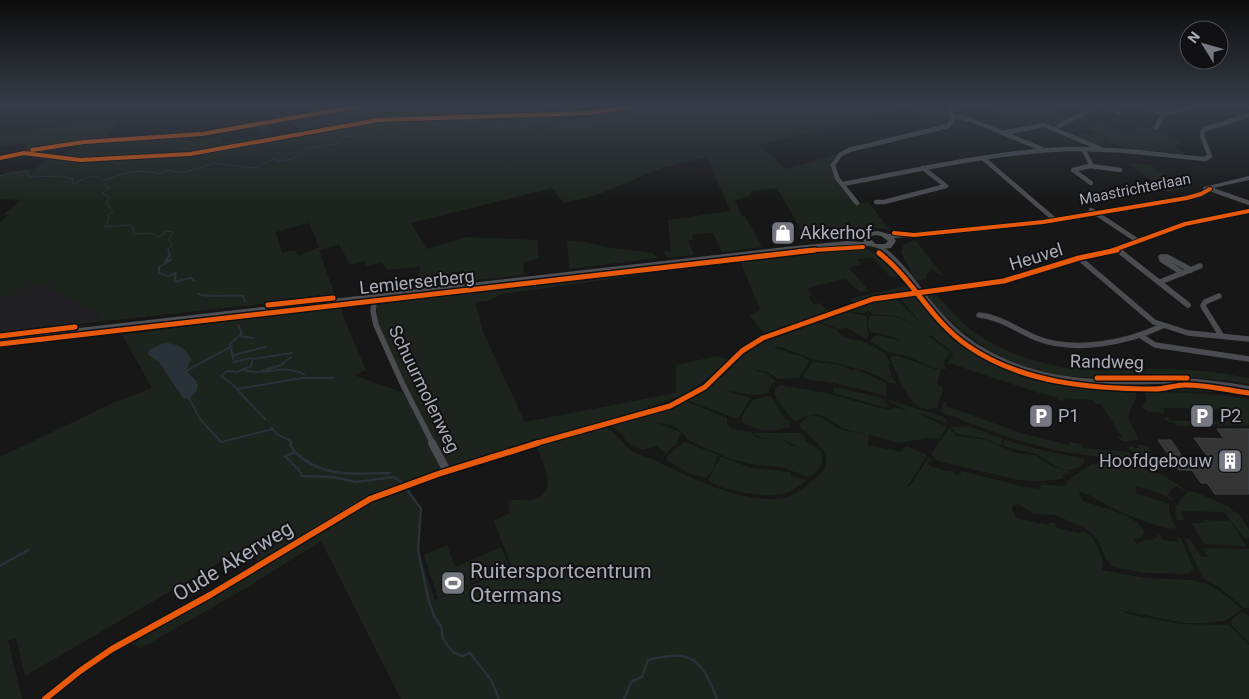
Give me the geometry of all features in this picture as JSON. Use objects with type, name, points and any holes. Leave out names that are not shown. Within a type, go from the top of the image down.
[{"type":"main road","name":"Maastrichterlaan","points":[[889,241],[909,236],[954,230],[972,230],[1175,200],[1205,192],[1210,188],[1249,178]]},
{"type":"main road","points":[[873,232],[889,241],[879,247],[868,241],[868,234],[873,232]]},
{"type":"main road","name":"Lemierserberg","points":[[3,340],[868,241]]},
{"type":"main road","name":"Randweg","points":[[889,241],[895,260]]},
{"type":"main road","name":"Randweg","points":[[879,247],[895,260],[933,310],[955,332],[987,353],[1020,368],[1046,376],[1074,381],[1189,381],[1249,389]]},
{"type":"street","points":[[0,158],[74,143],[136,139]]},
{"type":"street","points":[[24,153],[80,160],[190,154],[275,139]]},
{"type":"street","points":[[857,203],[835,174],[833,165],[836,159],[844,152],[898,139]]},
{"type":"street","points":[[1017,139],[1044,150]]},
{"type":"street","points":[[1077,139],[1099,148],[1113,151],[1203,159],[1210,156],[1203,139]]},
{"type":"street","points":[[842,184],[923,168],[1044,150],[1099,148]]},
{"type":"street","points":[[1083,149],[1091,164],[1090,166]]},
{"type":"street","points":[[984,159],[1052,218]]},
{"type":"street","points":[[1091,183],[1073,170],[1090,166],[1120,170]]},
{"type":"street","points":[[876,202],[884,202],[946,186],[923,168]]},
{"type":"street","points":[[1210,188],[1249,203]]},
{"type":"street","name":"Heuvel","points":[[940,290],[1004,281],[1079,258],[1118,250],[1186,224],[1249,211]]},
{"type":"street","points":[[1093,212],[1138,242]]},
{"type":"street","points":[[1118,250],[1188,305]]},
{"type":"street","points":[[1183,273],[1162,260],[1161,257],[1168,256],[1191,270]]},
{"type":"street","points":[[1079,258],[1154,322],[1162,326],[1181,332],[1249,339]]},
{"type":"street","points":[[1160,282],[1200,266]]},
{"type":"street","points":[[1219,296],[1205,302],[1203,306],[1221,335]]},
{"type":"street","name":"Schuurmolenweg","points":[[375,297],[373,314],[381,337],[402,385],[448,471]]},
{"type":"street","points":[[979,315],[989,317],[1032,336],[1068,346],[1141,336],[1162,326]]},
{"type":"street","points":[[1141,336],[1155,345],[1249,359]]},
{"type":"street","name":"Oude Akerweg","points":[[45,699],[80,671],[112,650],[210,595],[357,506],[377,496],[448,471]]},
{"type":"shaded area","points":[[0,139],[191,139],[191,141],[223,139],[222,143],[248,139],[784,139],[759,145],[786,169],[838,154],[831,164],[831,168],[838,183],[845,193],[854,200],[868,202],[891,231],[868,228],[855,237],[808,242],[777,188],[752,191],[748,197],[735,200],[742,216],[745,216],[762,247],[722,252],[713,233],[692,235],[693,240],[688,240],[694,255],[668,258],[662,250],[671,252],[668,220],[730,211],[707,157],[662,168],[597,195],[564,203],[550,187],[411,223],[427,249],[467,237],[537,240],[539,258],[523,262],[524,275],[417,286],[420,267],[386,270],[382,262],[366,266],[364,261],[350,265],[339,244],[319,250],[335,296],[97,322],[98,314],[40,284],[0,297],[0,222],[9,215],[3,215],[21,200],[0,199],[0,174],[35,169],[46,160],[16,155],[62,157],[68,150],[76,150],[79,144],[28,151],[24,143],[0,147]],"holes":[[[309,223],[319,247],[298,256],[295,250],[282,253],[276,232]]]},
{"type":"shaded area","points":[[1082,139],[1108,140],[1102,141],[1105,143],[1099,146]]},
{"type":"shaded area","points":[[1105,139],[1174,139],[1179,141],[1175,148],[1183,153],[1179,156],[1174,153],[1125,148],[1105,141],[1108,140]]},
{"type":"shaded area","points":[[1128,163],[1151,165],[1184,189],[1167,192]]},
{"type":"shaded area","points":[[915,240],[943,275],[941,276],[932,269],[927,273],[926,279],[916,281],[901,252],[904,244]]},
{"type":"shaded area","points":[[567,241],[587,242],[606,247],[652,253],[658,258],[569,269]]},
{"type":"shaded area","points":[[863,247],[890,262],[901,275],[892,278],[872,258],[857,259],[861,264],[849,268],[869,291],[860,292],[845,279],[807,288],[812,295],[808,297],[814,304],[820,303],[826,310],[853,304],[850,299],[909,285],[913,291],[875,298],[766,336],[750,316],[760,309],[740,261],[502,294],[488,301],[475,302],[483,332],[525,422],[676,393],[676,365],[717,356],[728,359],[712,375],[687,393],[606,423],[565,434],[566,436],[607,427],[628,448],[635,452],[703,483],[738,495],[772,499],[786,497],[800,491],[820,474],[825,467],[825,454],[816,442],[799,426],[805,419],[811,416],[822,418],[846,431],[869,435],[868,445],[901,452],[906,446],[926,454],[907,487],[910,486],[929,457],[932,460],[928,463],[930,466],[946,471],[952,470],[954,474],[959,475],[962,471],[1024,487],[1041,489],[1040,485],[1067,485],[1067,481],[1091,464],[1111,465],[1109,462],[1136,468],[1137,465],[1164,476],[1183,488],[1183,490],[1176,486],[1167,495],[1172,500],[1160,493],[1136,486],[1136,493],[1169,504],[1170,516],[1177,529],[1142,521],[1088,494],[1080,492],[1079,494],[1083,501],[1118,512],[1141,526],[1144,532],[1142,537],[1134,540],[1137,544],[1146,540],[1154,540],[1158,535],[1163,540],[1179,542],[1177,537],[1181,539],[1193,567],[1193,571],[1189,574],[1145,573],[1113,567],[1107,561],[1098,540],[1086,529],[1056,515],[1034,514],[1019,504],[1013,505],[1012,509],[1016,518],[1048,525],[1056,523],[1055,527],[1078,533],[1084,531],[1093,538],[1103,561],[1102,570],[1145,578],[1191,580],[1207,584],[1221,592],[1242,609],[1225,621],[1185,623],[1120,610],[1128,614],[1180,624],[1229,625],[1249,645],[1249,699],[401,699],[321,541],[246,588],[150,643],[140,647],[132,644],[366,506],[374,494],[258,562],[248,546],[25,676],[16,638],[8,640],[22,699],[0,699],[0,457],[115,402],[152,388],[122,335],[343,306],[342,314],[366,370],[354,375],[407,394],[380,336],[376,313],[378,301]],"holes":[[[157,345],[189,364],[186,371],[196,378],[188,399],[183,398],[159,362],[147,354]],[[536,445],[547,477],[545,492],[540,497],[531,500],[508,501],[510,513],[494,521],[512,568],[435,600],[417,549],[421,515],[408,487]]]},
{"type":"shaded area","points":[[40,284],[98,314],[97,322],[0,333],[0,297]]},
{"type":"shaded area","points":[[933,291],[965,325],[978,335],[1025,358],[1077,369],[1204,371],[1249,378],[1249,384],[1173,376],[1082,377],[1058,375],[1036,369],[1014,362],[974,340],[956,326],[924,292]]},
{"type":"shaded area","points":[[915,293],[945,327],[961,341],[997,363],[1038,378],[1061,383],[1109,387],[1136,393],[1136,399],[1129,413],[1129,419],[1138,439],[1127,442],[1117,437],[1122,437],[1101,404],[1096,404],[1093,400],[1064,398],[1064,401],[1058,400],[1057,397],[1039,393],[949,363],[948,366],[947,363],[953,355],[952,352],[930,335],[928,336],[950,352],[943,363],[947,369],[934,368],[907,356],[888,352],[869,341],[876,335],[901,341],[891,336],[871,332],[868,326],[871,315],[895,317],[914,324],[896,316],[873,314],[867,310],[866,313],[847,312],[867,316],[867,329],[869,335],[866,339],[847,328],[838,329],[818,321],[861,304],[894,296],[924,326],[899,297],[900,295]]},
{"type":"shaded area","points":[[817,322],[837,330],[842,337],[861,341],[885,354],[890,363],[888,365],[892,377],[897,384],[889,383],[885,379],[863,370],[838,363],[816,360],[778,346],[774,348],[804,357],[809,361],[799,378],[778,379],[768,372],[751,368],[769,375],[776,381],[771,385],[768,393],[751,395],[724,390],[750,398],[739,418],[689,401],[726,374],[741,355],[754,345],[780,333]]},
{"type":"shaded area","points":[[164,343],[180,347],[191,359],[186,371],[194,378],[198,388],[188,399],[183,398],[159,362],[147,354],[150,349]]},
{"type":"shaded area","points":[[895,355],[935,369],[941,369],[937,384],[943,390],[937,407],[928,409],[920,407],[906,393],[890,357]]},
{"type":"shaded area","points":[[813,362],[840,365],[853,371],[855,369],[886,383],[887,396],[839,384],[805,379],[803,375]]},
{"type":"shaded area","points":[[1147,384],[1165,386],[1166,384],[1173,384],[1216,388],[1218,392],[1145,390]]},
{"type":"shaded area","points":[[780,385],[826,393],[887,410],[895,408],[922,415],[947,427],[939,439],[926,438],[901,443],[842,428],[826,417],[815,414],[795,422],[774,394],[775,389]]},
{"type":"shaded area","points":[[834,387],[879,397],[890,406],[884,407],[834,393]]},
{"type":"shaded area","points":[[1145,391],[1222,395],[1249,399],[1249,425],[1244,426],[1231,409],[1201,409],[1204,413],[1198,413],[1195,408],[1163,408],[1165,413],[1149,412],[1142,407],[1146,400]]},
{"type":"shaded area","points":[[771,397],[785,419],[790,422],[789,427],[765,430],[742,422],[741,418],[753,400]]},
{"type":"shaded area","points":[[883,398],[944,417],[948,424],[923,414],[911,413]]},
{"type":"shaded area","points":[[685,401],[727,418],[727,424],[733,429],[749,431],[758,438],[783,440],[791,446],[796,446],[816,456],[785,440],[759,437],[753,433],[800,433],[807,442],[818,449],[821,453],[822,462],[809,477],[781,467],[755,465],[728,458],[688,440],[681,431],[674,426],[655,422],[682,433],[677,443],[666,454],[657,446],[643,450],[627,442],[620,432],[610,425]]},
{"type":"shaded area","points":[[944,402],[946,406],[1021,433],[1069,445],[1069,442],[1081,444],[1083,448],[1127,452],[1148,464],[1058,451],[1017,440],[957,417],[944,414],[941,411]]},
{"type":"shaded area","points":[[1164,417],[1168,417],[1171,421],[1239,421],[1243,425],[1179,426],[1165,420]]},
{"type":"shaded area","points":[[969,426],[1003,439],[1001,445],[982,438],[957,434],[950,427]]},
{"type":"shaded area","points":[[949,428],[957,436],[986,440],[1016,453],[1035,455],[1053,467],[1072,472],[1062,476],[1063,478],[1061,479],[1043,481],[1019,480],[937,461],[931,454]]},
{"type":"shaded area","points":[[1005,440],[1084,459],[1085,462],[1073,470],[1067,470],[1034,453],[1003,445]]},
{"type":"shaded area","points":[[685,442],[718,455],[713,469],[706,478],[688,473],[667,460],[667,456]]},
{"type":"shaded area","points":[[1140,444],[1149,448],[1153,464],[1149,464],[1126,447],[1134,446],[1134,448],[1139,448],[1136,446]]},
{"type":"shaded area","points":[[721,457],[752,468],[789,472],[791,476],[806,480],[789,492],[776,495],[731,490],[721,487],[708,479]]},
{"type":"shaded area","points":[[1189,491],[1228,506],[1238,513],[1249,529],[1249,538],[1245,539],[1224,512],[1181,511],[1184,520],[1177,520],[1176,507]]},
{"type":"shaded area","points":[[1204,520],[1230,521],[1246,546],[1204,544],[1191,523],[1205,523]]},
{"type":"shaded area","points":[[1185,539],[1190,539],[1201,557],[1208,557],[1202,548],[1249,549],[1249,608],[1244,608],[1220,588],[1202,577]]},
{"type":"shaded area","name":"Ruitersportcentrum Otermans","points":[[447,545],[455,567],[501,547],[509,566],[438,598],[424,555]]},
{"type":"shaded area","points":[[1239,613],[1249,616],[1249,643],[1232,625],[1232,620]]},
{"type":"building","name":"Hoofdgebouw","points":[[1217,429],[1249,429],[1249,494],[1215,494],[1207,483],[1201,483],[1192,470],[1179,470],[1158,440],[1171,440],[1184,459],[1195,459],[1199,465],[1214,465],[1194,438],[1224,439]]},
{"type":"waterway","points":[[0,176],[26,171],[29,177],[62,176],[73,179],[72,183],[74,184],[89,177],[101,178],[104,181],[138,171],[159,174],[168,170],[183,173],[214,163],[254,168],[274,159],[279,161],[293,159],[304,149],[337,144],[342,139]]},
{"type":"waterway","points":[[105,183],[107,188],[110,188],[102,193],[109,197],[107,204],[113,211],[107,216],[109,218],[105,227],[130,225],[133,228],[134,234],[152,233],[157,237],[163,235],[165,231],[174,232],[168,239],[172,245],[168,249],[169,251]]},
{"type":"waterway","points":[[168,250],[170,255],[165,261],[171,260],[159,267],[159,273],[168,276],[176,273],[174,282],[191,278],[194,281]]},
{"type":"waterway","points":[[198,294],[207,296],[243,296],[245,301]]},
{"type":"waterway","points":[[231,347],[230,344],[242,333],[238,325]]},
{"type":"waterway","points":[[240,336],[252,338]]},
{"type":"waterway","points":[[186,371],[231,347]]},
{"type":"waterway","points":[[231,347],[234,362],[253,359]]},
{"type":"waterway","points":[[234,355],[265,347]]},
{"type":"waterway","points":[[253,359],[292,353]]},
{"type":"waterway","points":[[262,371],[281,365],[291,357]]},
{"type":"waterway","points":[[253,359],[251,366],[237,372],[227,371],[221,376],[232,384],[265,419]]},
{"type":"waterway","points":[[244,370],[251,372],[289,370],[304,374]]},
{"type":"waterway","points":[[237,389],[302,378],[334,378]]},
{"type":"waterway","points":[[189,398],[200,419],[221,442],[272,429]]},
{"type":"waterway","points":[[272,429],[278,435],[291,441],[290,444]]},
{"type":"waterway","points":[[291,443],[290,445],[295,452]]},
{"type":"waterway","points":[[295,452],[316,466],[340,473],[390,473]]},
{"type":"waterway","points":[[295,452],[285,456],[299,470],[302,476],[333,477],[356,482],[394,477],[404,484]]},
{"type":"waterway","points":[[406,488],[421,509],[418,550],[429,602],[434,616],[441,626],[443,639],[453,652],[462,656],[470,653],[491,680],[499,699]]},
{"type":"waterway","points":[[0,566],[28,550]]},
{"type":"waterway","points":[[624,699],[631,682],[642,677],[648,660],[676,656],[693,660],[700,666],[706,674],[717,699]]},
{"type":"cycle path","points":[[32,150],[84,142],[134,139]]},
{"type":"cycle path","points":[[0,158],[24,153],[80,160],[190,154],[275,139]]},
{"type":"cycle path","points":[[894,233],[914,235],[1043,222],[1187,198],[1210,189]]},
{"type":"cycle path","points":[[45,699],[80,671],[112,649],[210,595],[370,499],[438,474],[536,443],[670,406],[705,387],[742,351],[763,338],[873,299],[1004,281],[1079,258],[1118,250],[1185,224],[1249,211]]},
{"type":"cycle path","points":[[0,344],[803,251],[863,247]]},
{"type":"cycle path","points":[[879,253],[898,269],[946,329],[969,346],[993,360],[1018,371],[1045,378],[1100,387],[1156,389],[1186,385],[1249,393]]},
{"type":"cycle path","points":[[268,305],[333,298]]},
{"type":"cycle path","points":[[0,336],[75,327]]},
{"type":"cycle path","points":[[1097,378],[1187,378]]},
{"type":"place","name":"Akkerhof","points":[[783,233]]},
{"type":"place","name":"P1","points":[[1041,416]]},
{"type":"place","name":"P2","points":[[1202,416]]},
{"type":"place","name":"Hoofdgebouw","points":[[1230,461]]},
{"type":"place","name":"Ruitersportcentrum Otermans","points":[[453,583]]}]
